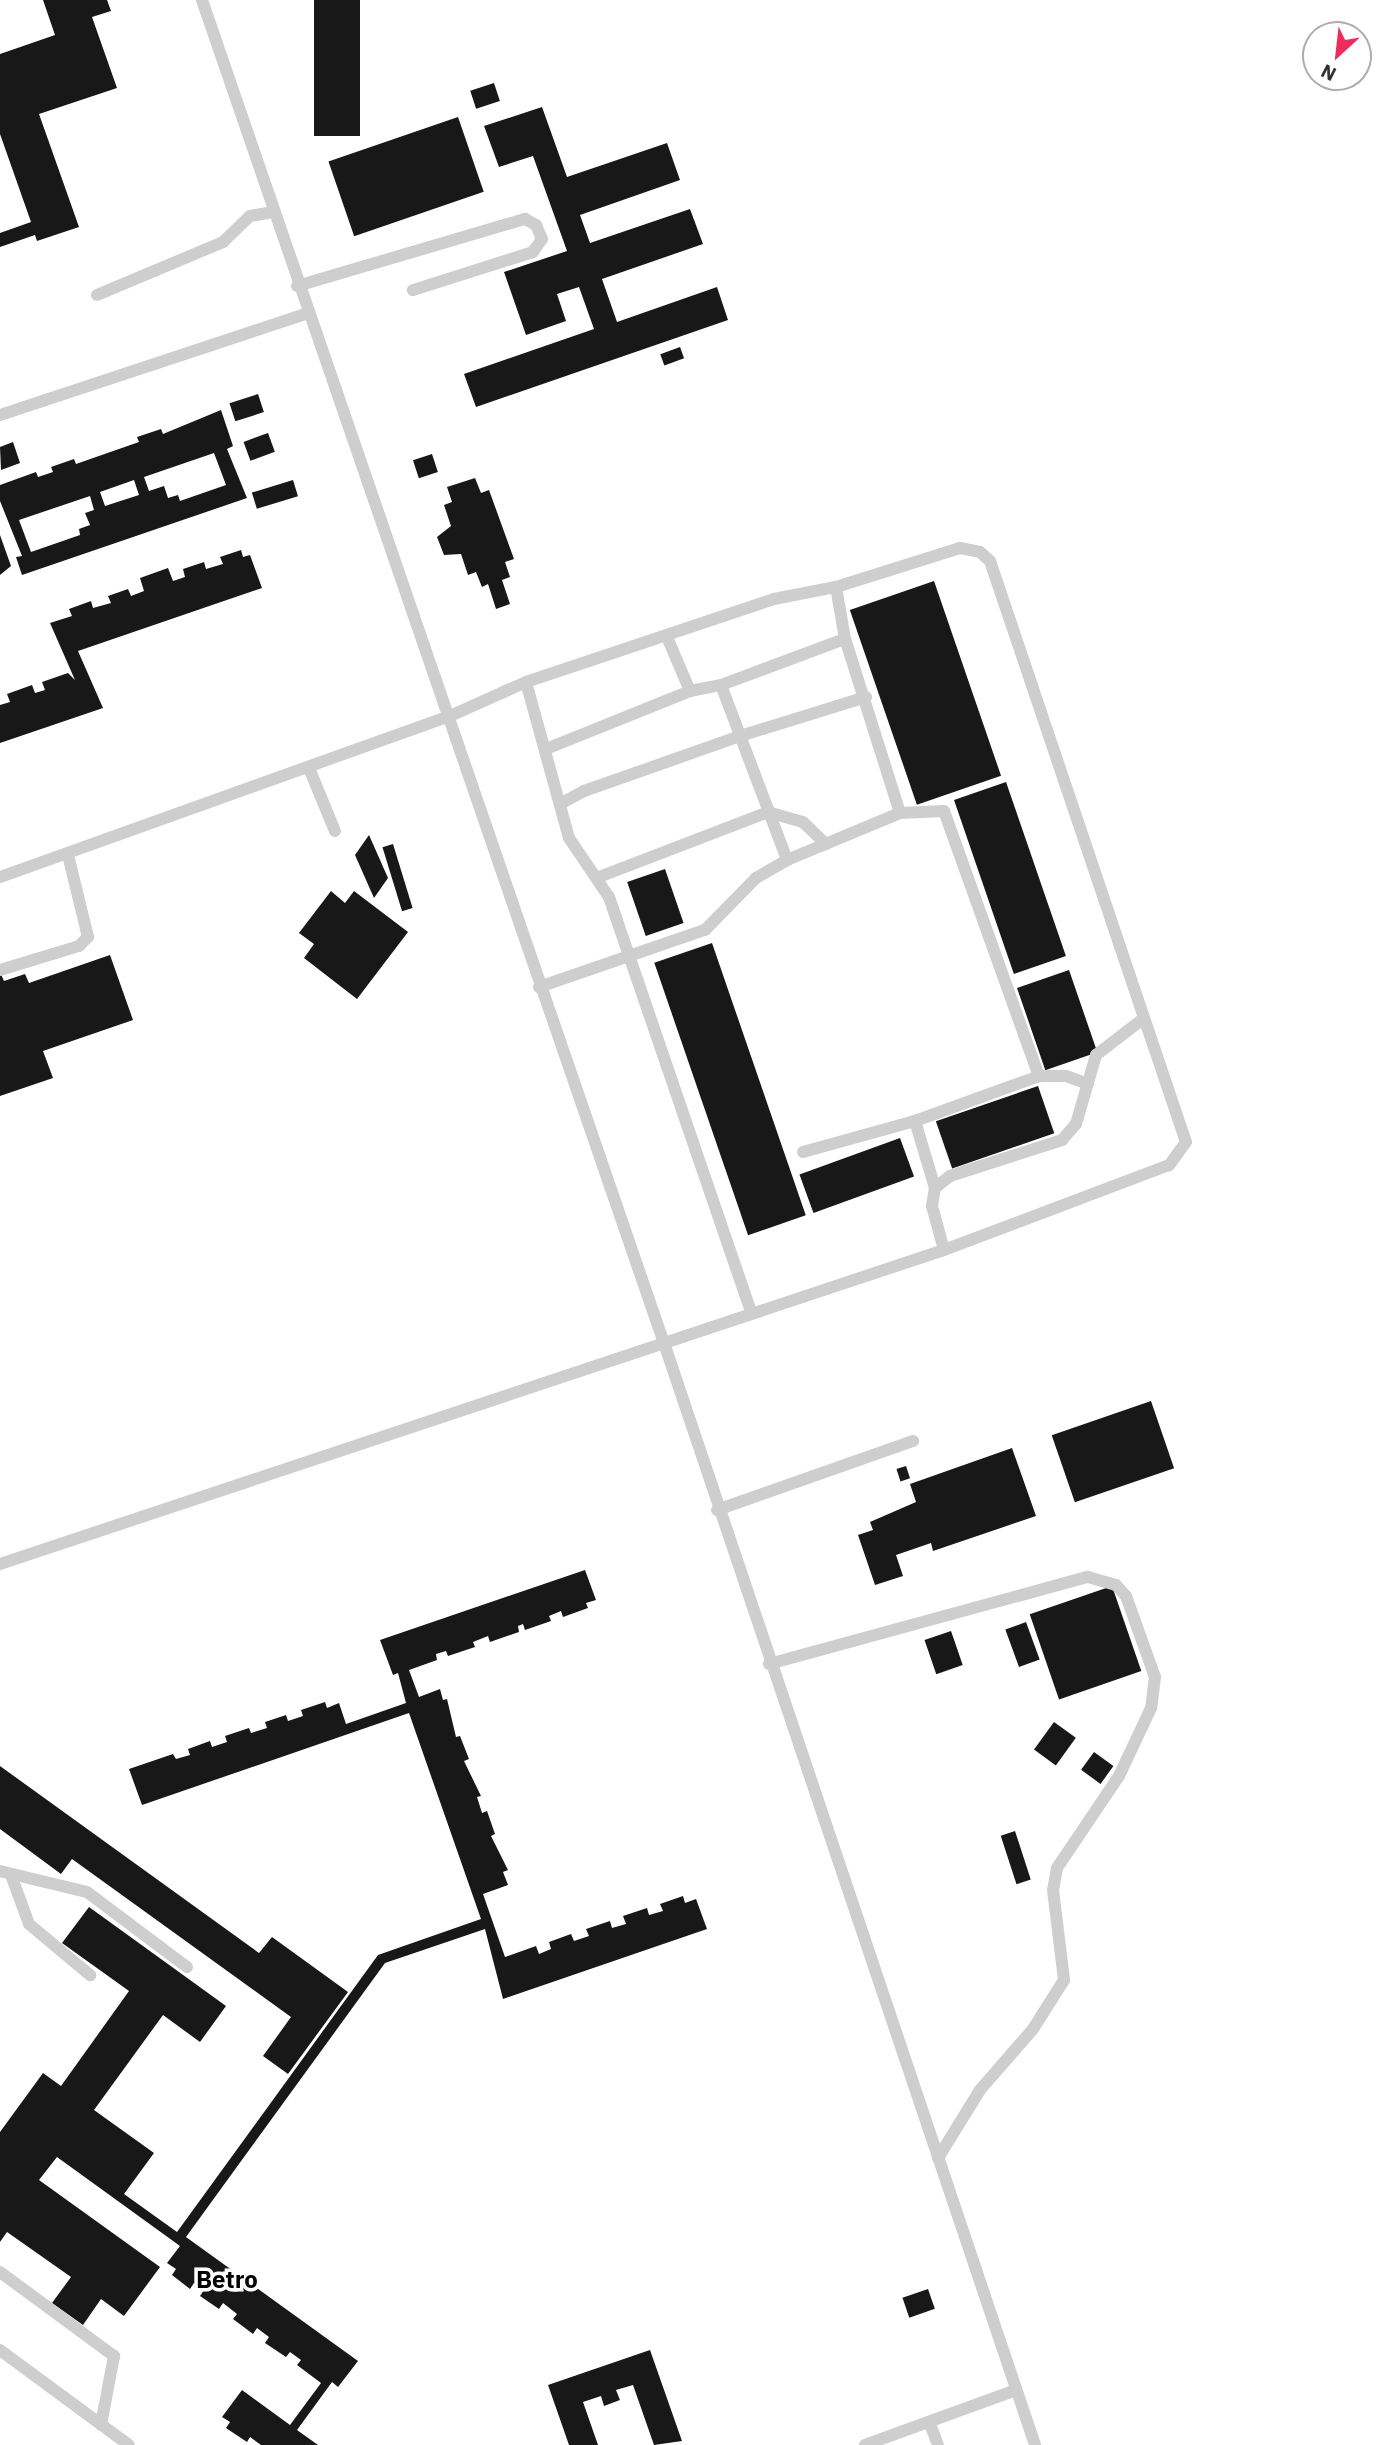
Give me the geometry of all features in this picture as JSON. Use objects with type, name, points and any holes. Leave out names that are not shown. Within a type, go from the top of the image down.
[{"type":"lane","points":[[202,0],[298,286],[450,716],[539,987],[664,1343],[717,1510],[1035,2445]]},
{"type":"lane","points":[[97,295],[223,242],[250,216],[274,212]]},
{"type":"lane","points":[[298,286],[525,219],[537,225],[542,239],[533,252],[412,290]]},
{"type":"lane","points":[[0,415],[308,313]]},
{"type":"lane","points":[[0,877],[68,855],[450,716],[526,682],[774,599],[836,587],[960,548],[980,552],[990,561],[1143,1019],[1182,1123],[1186,1142],[1179,1156],[1169,1165],[944,1250],[751,1311],[664,1343],[0,1564]]},
{"type":"lane","points":[[836,587],[845,639],[866,697],[900,813]]},
{"type":"lane","points":[[667,637],[690,691]]},
{"type":"lane","points":[[546,749],[690,691],[721,685],[845,639]]},
{"type":"lane","points":[[526,682],[562,803],[569,838],[599,877],[630,953],[751,1311]]},
{"type":"lane","points":[[721,685],[787,860]]},
{"type":"lane","points":[[562,803],[584,791],[740,736],[866,697]]},
{"type":"lane","points":[[309,768],[335,831]]},
{"type":"lane","points":[[539,987],[630,953],[705,930],[756,878],[787,860],[900,813],[944,811],[1039,1076]]},
{"type":"lane","points":[[599,877],[768,812],[803,822],[826,844]]},
{"type":"lane","points":[[0,970],[79,946],[88,937],[68,855]]},
{"type":"lane","points":[[934,1188],[950,1176],[1062,1140],[1076,1124],[1097,1055],[1143,1019]]},
{"type":"lane","points":[[803,1152],[915,1121],[1039,1076],[1066,1076],[1088,1084]]},
{"type":"lane","points":[[915,1121],[934,1188],[932,1206],[944,1250]]},
{"type":"lane","points":[[717,1510],[913,1441]]},
{"type":"lane","points":[[769,1664],[1088,1577],[1116,1585],[1126,1596],[1155,1677],[1152,1708],[1119,1776],[1057,1868],[1054,1890],[1064,1980],[1033,2029],[980,2090],[938,2158]]},
{"type":"lane","points":[[5,1873],[87,1892],[187,1967]]},
{"type":"lane","points":[[5,1873],[29,1924],[90,1975]]},
{"type":"lane","points":[[0,2272],[114,2356],[101,2425]]},
{"type":"lane","points":[[0,2350],[129,2445]]},
{"type":"lane","points":[[865,2445],[930,2424],[1016,2390]]},
{"type":"lane","points":[[930,2424],[938,2445]]},
{"type":"building","points":[[43,0],[107,0],[111,11],[92,17],[117,88],[39,114],[79,227],[37,241],[35,235],[0,247],[0,233],[31,222],[0,134],[0,54],[55,35]]},
{"type":"building","points":[[314,0],[360,0],[360,136],[314,136]]},
{"type":"building","points":[[494,83],[500,101],[476,109],[470,91]]},
{"type":"building","points":[[542,107],[567,177],[667,143],[680,180],[580,215],[590,243],[690,209],[703,244],[602,279],[617,322],[717,287],[728,320],[476,407],[464,374],[594,329],[579,287],[557,294],[566,321],[526,335],[504,272],[567,251],[533,156],[499,167],[484,126]]},
{"type":"building","points":[[458,117],[484,192],[354,236],[328,162]]},
{"type":"building","points":[[680,347],[684,358],[664,365],[660,354]]},
{"type":"building","points":[[258,394],[264,412],[235,421],[229,403]]},
{"type":"building","points":[[221,410],[233,446],[227,449],[247,498],[22,575],[16,557],[22,556],[0,501],[0,485],[36,472],[38,477],[53,472],[51,467],[74,459],[76,464],[139,442],[137,437],[161,429],[163,434]],"holes":[[[214,453],[226,485],[180,501],[178,495],[168,498],[164,486],[149,491],[144,477]],[[134,480],[139,495],[105,506],[100,492]],[[90,496],[94,510],[85,513],[90,525],[79,529],[80,535],[31,552],[19,520]]]},
{"type":"building","points":[[268,433],[275,452],[250,461],[244,442]]},
{"type":"building","points":[[13,442],[20,463],[1,470],[0,447]]},
{"type":"building","points":[[432,454],[438,472],[419,478],[413,460]]},
{"type":"building","points":[[475,478],[481,493],[489,490],[514,559],[505,562],[510,577],[502,580],[510,604],[496,609],[488,584],[482,587],[476,572],[468,575],[461,554],[444,555],[437,537],[451,526],[444,505],[452,502],[447,487]]},
{"type":"building","points":[[293,480],[298,496],[257,509],[252,493]]},
{"type":"building","points":[[0,535],[11,566],[0,575]]},
{"type":"building","points":[[241,550],[243,557],[250,555],[262,588],[78,651],[103,708],[0,743],[0,705],[10,702],[7,694],[32,685],[35,693],[45,690],[42,682],[68,673],[75,680],[50,623],[72,616],[69,609],[91,601],[93,608],[111,603],[108,596],[128,589],[131,596],[144,591],[140,578],[168,568],[173,581],[185,577],[183,569],[204,562],[206,569],[223,564],[220,557]]},
{"type":"building","points":[[934,581],[1001,776],[917,805],[850,610]]},
{"type":"building","points":[[1006,782],[1066,956],[1014,974],[954,800]]},
{"type":"building","points":[[369,835],[388,878],[374,898],[355,855]]},
{"type":"building","points":[[393,844],[413,908],[402,911],[382,847]]},
{"type":"building","points":[[665,869],[684,923],[646,936],[627,882]]},
{"type":"building","points":[[331,891],[345,903],[354,891],[408,932],[357,999],[304,958],[314,944],[299,933]]},
{"type":"building","points":[[712,943],[806,1215],[748,1235],[654,963]]},
{"type":"building","points":[[110,955],[133,1020],[43,1051],[53,1078],[0,1096],[0,972],[4,981],[25,974],[29,983]]},
{"type":"building","points":[[1069,970],[1097,1052],[1045,1070],[1017,988]]},
{"type":"building","points":[[1038,1086],[1054,1133],[952,1168],[936,1121]]},
{"type":"building","points":[[900,1138],[914,1177],[813,1213],[799,1175]]},
{"type":"building","points":[[1151,1401],[1174,1468],[1075,1502],[1052,1435]]},
{"type":"building","points":[[1012,1448],[1036,1516],[933,1551],[931,1543],[896,1555],[903,1576],[875,1585],[858,1535],[873,1530],[870,1522],[916,1502],[910,1484]]},
{"type":"building","points":[[906,1466],[910,1478],[901,1481],[896,1469]]},
{"type":"building","points":[[585,1570],[596,1600],[586,1603],[588,1608],[563,1617],[561,1611],[549,1616],[551,1621],[525,1630],[523,1624],[518,1626],[519,1632],[490,1642],[488,1636],[473,1642],[475,1647],[448,1656],[446,1651],[436,1654],[437,1660],[409,1670],[419,1697],[440,1689],[443,1700],[447,1699],[456,1737],[460,1736],[469,1759],[464,1761],[481,1796],[477,1797],[482,1813],[487,1811],[495,1834],[491,1836],[508,1870],[503,1872],[508,1885],[483,1894],[505,1957],[536,1946],[539,1954],[551,1949],[549,1942],[571,1934],[574,1941],[589,1936],[586,1929],[610,1921],[612,1928],[626,1924],[623,1916],[647,1908],[649,1915],[663,1911],[660,1904],[683,1896],[685,1903],[696,1899],[707,1929],[503,1999],[485,1929],[385,1963],[186,2237],[358,2361],[338,2387],[332,2382],[297,2430],[318,2445],[261,2445],[250,2437],[247,2442],[226,2428],[230,2422],[222,2417],[242,2390],[290,2425],[321,2383],[297,2365],[301,2360],[290,2352],[286,2357],[265,2343],[269,2337],[257,2328],[253,2334],[233,2319],[237,2314],[223,2303],[219,2309],[200,2296],[204,2290],[194,2283],[190,2289],[172,2275],[176,2269],[167,2263],[180,2246],[57,2157],[39,2180],[160,2267],[124,2316],[101,2299],[83,2325],[52,2303],[71,2277],[7,2232],[0,2242],[0,2132],[43,2073],[61,2086],[129,1991],[62,1943],[89,1907],[226,2006],[200,2042],[163,2015],[94,2110],[154,2153],[124,2194],[177,2232],[378,1955],[481,1919],[409,1713],[142,1805],[129,1769],[173,1754],[176,1759],[190,1755],[188,1749],[210,1741],[212,1747],[227,1742],[225,1736],[249,1728],[251,1733],[267,1728],[265,1722],[286,1715],[288,1721],[303,1716],[301,1710],[325,1702],[327,1708],[339,1703],[346,1724],[406,1703],[398,1673],[393,1675],[380,1640]]},
{"type":"building","points":[[1112,1586],[1141,1671],[1059,1699],[1030,1614]]},
{"type":"building","points":[[1026,1622],[1040,1660],[1019,1667],[1005,1630]]},
{"type":"building","points":[[951,1631],[963,1665],[936,1674],[925,1640]]},
{"type":"building","points":[[1054,1722],[1076,1738],[1056,1765],[1034,1750]]},
{"type":"building","points":[[1094,1752],[1113,1766],[1100,1784],[1081,1770]]},
{"type":"building","points":[[0,1766],[259,1953],[272,1937],[348,1992],[288,2074],[263,2056],[291,2017],[72,1859],[61,1874],[0,1829]]},
{"type":"building","points":[[1015,1831],[1031,1880],[1016,1884],[1001,1836]]},
{"type":"building","points":[[928,2289],[935,2309],[909,2318],[902,2298]]},
{"type":"building","points":[[650,2350],[682,2441],[654,2445],[633,2385],[616,2390],[620,2400],[604,2406],[601,2396],[583,2402],[598,2445],[569,2445],[548,2385]]},
{"type":"district","name":"Betro","points":[[227,2280]]}]
